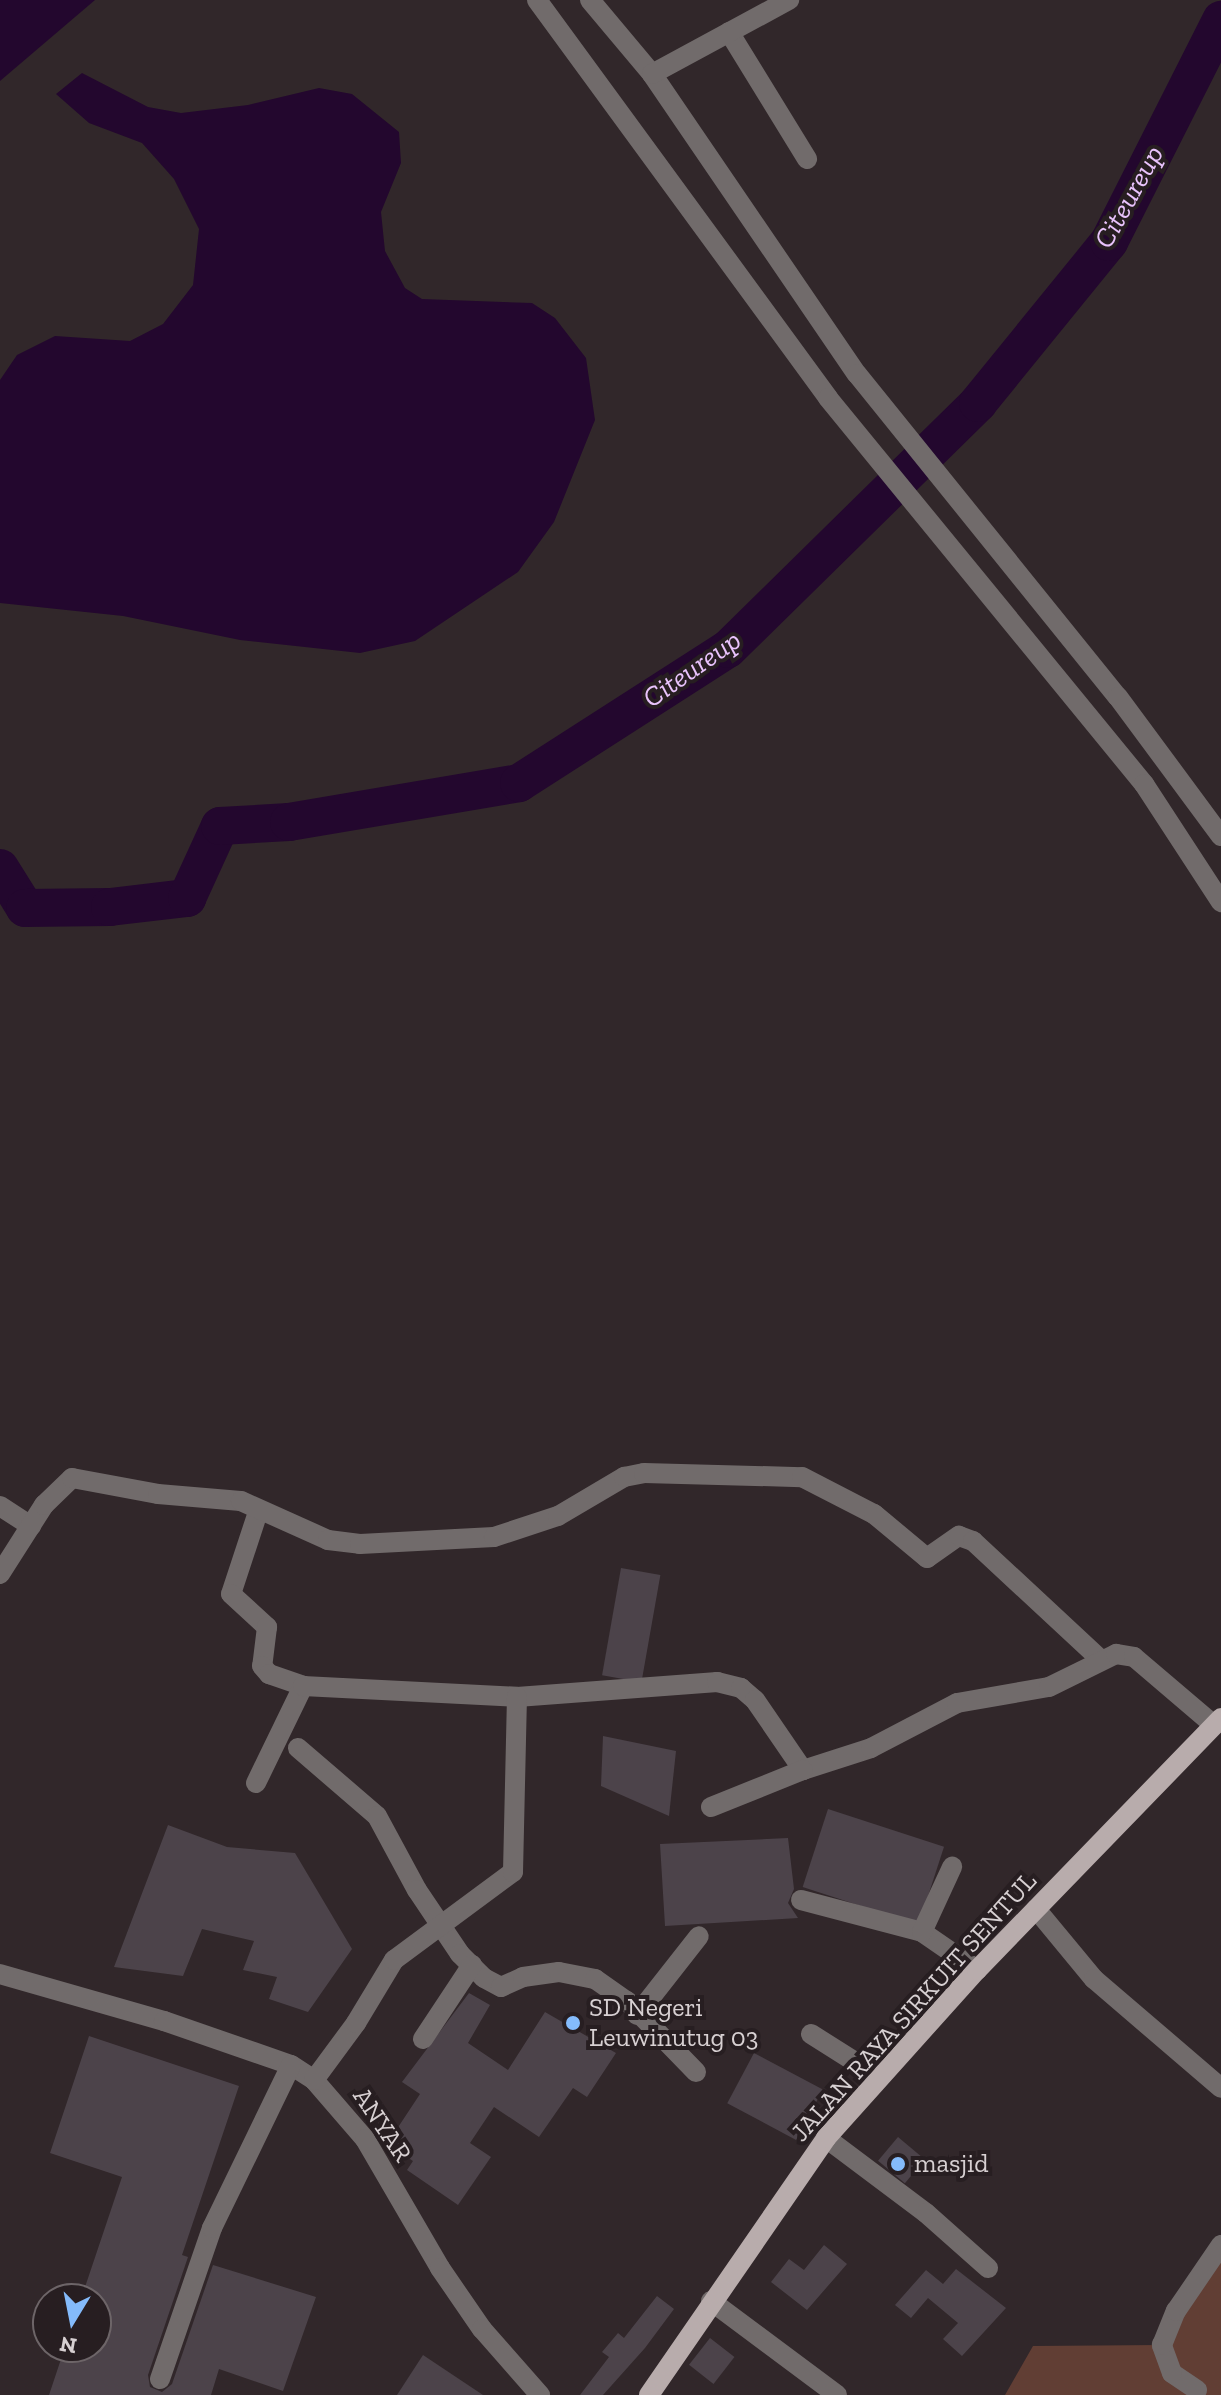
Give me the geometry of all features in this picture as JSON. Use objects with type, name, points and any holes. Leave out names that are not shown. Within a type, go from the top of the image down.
[{"type":"main road","name":"JALAN RAYA SIRKUIT SENTUL","points":[[649,2395],[826,2138],[977,1970],[1218,1722]]},
{"type":"street","points":[[537,0],[828,398],[1144,784],[1221,902]]},
{"type":"street","points":[[590,0],[652,74],[857,374],[1118,697],[1221,836]]},
{"type":"street","points":[[652,74],[789,0]]},
{"type":"street","points":[[729,32],[807,159]]},
{"type":"street","points":[[967,566],[994,546]]},
{"type":"street","points":[[0,1574],[59,1485],[72,1478],[158,1494],[222,1497],[347,1543],[494,1537],[558,1516],[624,1477],[644,1473],[802,1477],[874,1514],[927,1558],[959,1536],[973,1541],[1100,1659]]},
{"type":"street","points":[[0,1506],[31,1526]]},
{"type":"street","points":[[258,1512],[231,1594],[267,1627],[262,1666],[269,1674],[303,1686],[517,1697],[717,1682],[741,1688],[773,1721],[803,1770]]},
{"type":"street","points":[[711,1807],[803,1770],[871,1748],[957,1703],[1049,1687],[1100,1659],[1116,1654],[1134,1657],[1218,1722]]},
{"type":"street","points":[[256,1783],[303,1686]]},
{"type":"street","points":[[314,2080],[356,2023],[394,1960],[513,1872],[517,1697]]},
{"type":"street","points":[[298,1748],[377,1816],[439,1924],[472,1965],[501,1987],[523,1977],[559,1972],[595,1979],[627,2001],[637,2015],[696,2072]]},
{"type":"street","points":[[922,1932],[952,1867]]},
{"type":"street","points":[[801,1900],[922,1932],[977,1970]]},
{"type":"street","points":[[1036,1909],[1094,1979],[1221,2088]]},
{"type":"street","points":[[637,2015],[699,1936]]},
{"type":"street","points":[[423,2039],[472,1965]]},
{"type":"street","name":"ANYAR","points":[[0,1974],[164,2021],[291,2065],[314,2080],[365,2139],[440,2268],[482,2329],[540,2395]]},
{"type":"street","points":[[811,2034],[879,2077]]},
{"type":"street","points":[[160,2379],[212,2228],[291,2065]]},
{"type":"street","points":[[826,2138],[926,2213],[988,2268]]},
{"type":"street","points":[[1197,2390],[1172,2373],[1162,2345],[1176,2311],[1221,2245]]},
{"type":"street","points":[[711,2301],[837,2395]]},
{"type":"shaded area","points":[[0,0],[95,0],[0,81]]},
{"type":"shaded area","points":[[82,73],[148,107],[181,113],[248,105],[319,88],[352,94],[399,132],[401,163],[381,212],[385,251],[405,288],[422,299],[532,303],[555,318],[586,358],[595,420],[554,522],[518,572],[415,641],[360,653],[240,640],[123,616],[0,603],[0,380],[17,355],[55,336],[130,341],[163,324],[193,285],[199,229],[174,179],[142,143],[89,123],[56,94]]},
{"type":"shaded area","points":[[1221,2245],[1221,2395],[1005,2395],[1033,2346],[1162,2345]]},
{"type":"building","points":[[621,1568],[660,1575],[641,1682],[602,1675]]},
{"type":"building","points":[[603,1736],[676,1751],[669,1816],[601,1786]]},
{"type":"building","points":[[828,1809],[944,1847],[919,1925],[803,1887]]},
{"type":"building","points":[[168,1825],[227,1847],[295,1853],[352,1949],[308,2012],[269,1999],[277,1977],[243,1970],[254,1941],[202,1929],[183,1976],[114,1967]]},
{"type":"building","points":[[788,1838],[794,1889],[788,1903],[798,1918],[665,1926],[660,1844]]},
{"type":"building","points":[[469,1993],[490,2005],[468,2043],[508,2070],[545,2012],[616,2053],[587,2097],[573,2088],[539,2137],[494,2107],[470,2143],[491,2157],[458,2205],[407,2170],[413,2161],[387,2144],[420,2094],[402,2082]]},
{"type":"building","points":[[89,2036],[239,2086],[182,2255],[188,2257],[148,2375],[150,2387],[162,2392],[172,2384],[213,2265],[316,2297],[283,2391],[219,2369],[211,2395],[49,2395],[60,2363],[112,2363],[112,2283],[86,2283],[122,2177],[50,2153]]},
{"type":"building","points":[[754,2053],[823,2090],[796,2140],[727,2103]]},
{"type":"building","name":"masjid","points":[[898,2137],[925,2159],[905,2183],[878,2161]]},
{"type":"building","points":[[824,2245],[847,2264],[807,2310],[771,2282],[789,2259],[804,2270]]},
{"type":"building","points":[[956,2269],[1006,2308],[962,2356],[943,2339],[958,2323],[928,2298],[911,2318],[895,2305],[926,2270],[943,2284]]},
{"type":"building","points":[[657,2296],[674,2309],[645,2348],[603,2395],[580,2395],[609,2357],[602,2352],[618,2333],[624,2338]]},
{"type":"building","points":[[710,2338],[734,2357],[713,2384],[689,2365]]},
{"type":"building","points":[[423,2355],[483,2395],[397,2395]]},
{"type":"waterway","name":"Citeureup","points":[[0,868],[25,908],[110,907],[187,898],[220,826],[289,822],[519,783],[728,649],[978,403],[1109,242],[1221,20]]},
{"type":"place","name":"SD Negeri Leuwinutug 03","points":[[573,2023]]},
{"type":"place","name":"masjid","points":[[898,2164]]}]
